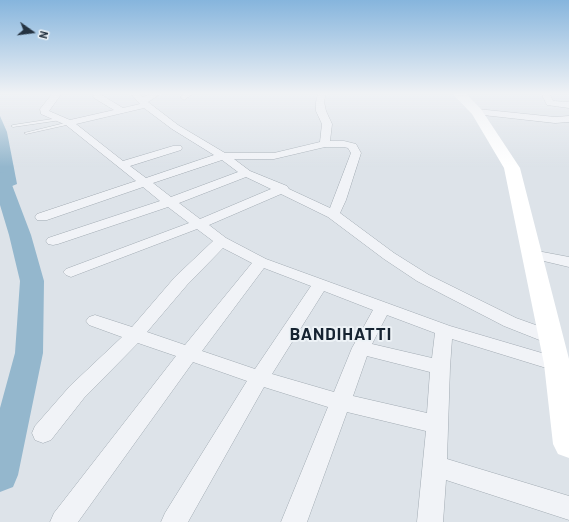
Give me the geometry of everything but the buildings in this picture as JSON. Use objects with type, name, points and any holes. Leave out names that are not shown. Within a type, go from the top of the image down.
[{"type":"street","points":[[56,117],[64,121],[221,241],[261,262],[444,330],[563,366]]},
{"type":"street","points":[[64,121],[85,117]]},
{"type":"street","points":[[163,117],[175,127],[223,156],[246,173],[283,189],[333,214],[389,256],[423,278],[510,322],[552,338]]},
{"type":"street","points":[[324,117],[327,124],[325,144]]},
{"type":"street","points":[[480,117],[512,168],[552,338],[563,366],[569,444]]},
{"type":"street","points":[[529,117],[555,120],[569,119]]},
{"type":"street","points":[[42,217],[223,156],[274,156],[325,144],[352,146],[356,153],[340,200],[333,214]]},
{"type":"street","points":[[121,165],[177,148]]},
{"type":"street","points":[[53,241],[169,202],[246,173]]},
{"type":"street","points":[[71,272],[199,224],[283,189]]},
{"type":"street","points":[[43,433],[78,392],[134,335],[182,281],[221,241]]},
{"type":"street","points":[[532,254],[569,262]]},
{"type":"street","points":[[63,522],[188,355],[261,262]]},
{"type":"street","points":[[174,522],[259,378],[320,285]]},
{"type":"street","points":[[294,522],[361,348],[382,308]]},
{"type":"street","points":[[95,321],[188,355],[259,378],[339,402],[437,424]]},
{"type":"street","points":[[430,522],[435,466],[440,367],[444,330]]},
{"type":"street","points":[[361,348],[440,367]]},
{"type":"street","points":[[435,466],[569,508]]},
{"type":"lane","points":[[14,126],[64,121]]},
{"type":"lane","points":[[26,132],[64,121]]},
{"type":"water","points":[[1,117],[7,132],[17,184],[0,191]]},
{"type":"waterway","points":[[0,177],[20,235],[32,281],[29,353],[0,475]]},
{"type":"district","name":"BANDIHATTI","points":[[341,334]]}]
